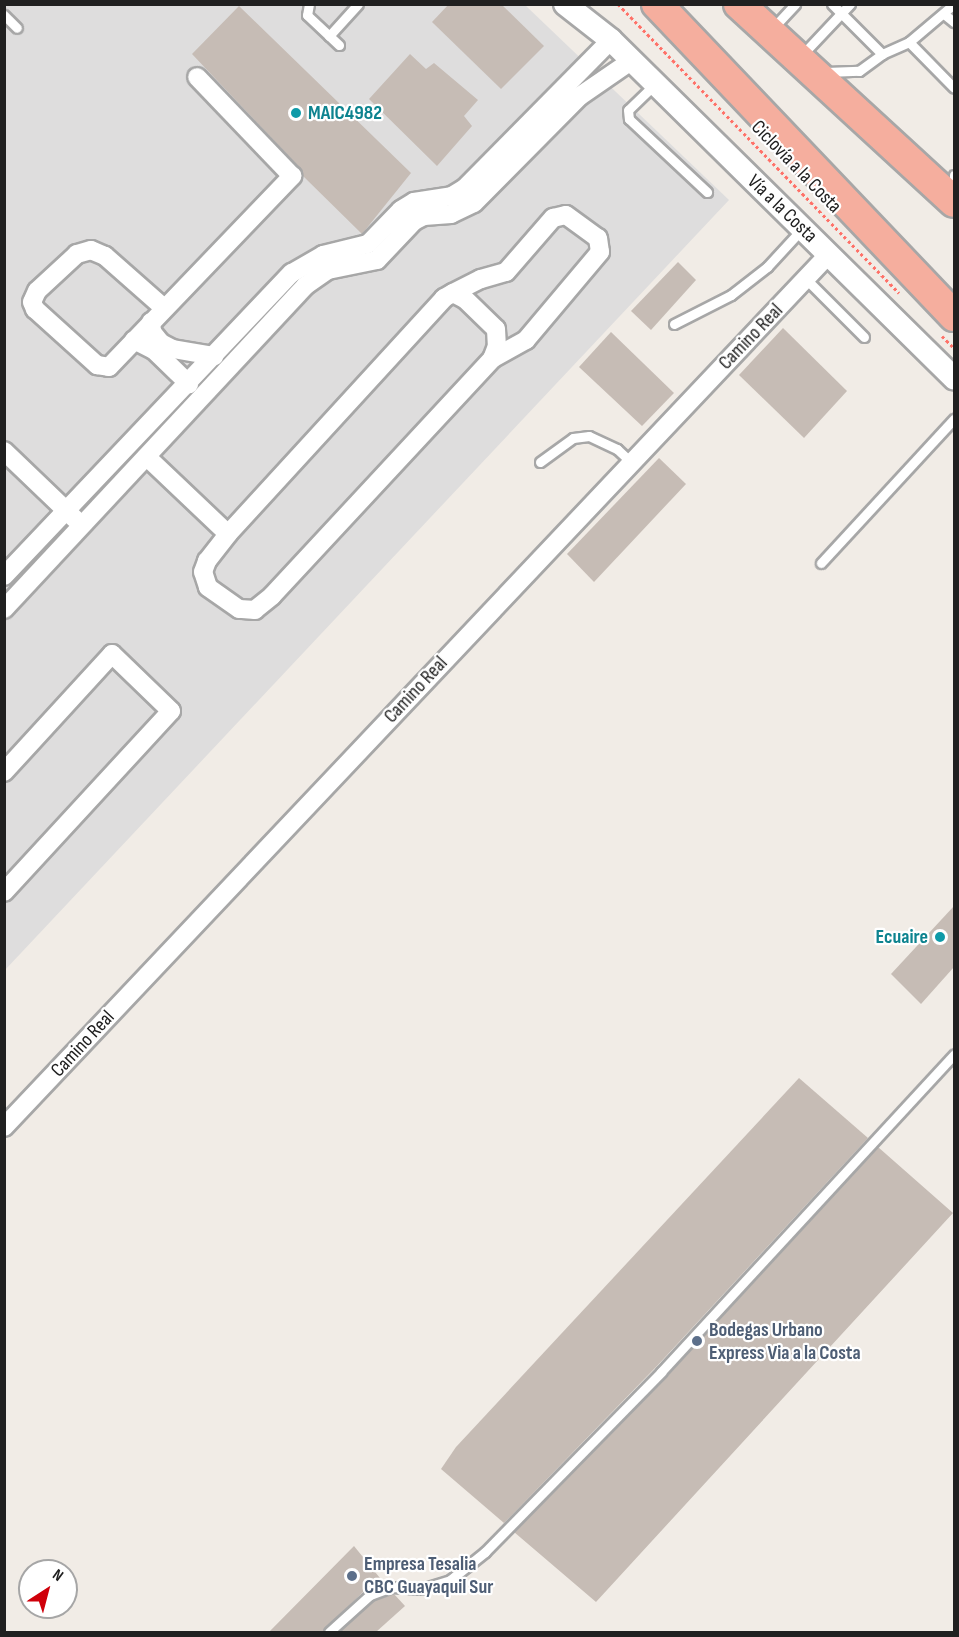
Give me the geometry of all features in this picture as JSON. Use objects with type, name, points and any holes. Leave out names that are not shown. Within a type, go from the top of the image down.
[{"type":"highway","points":[[657,4],[946,324]]},
{"type":"highway","points":[[742,6],[803,65],[954,202]]},
{"type":"highway","points":[[803,65],[863,133],[954,225]]},
{"type":"street","name":"Vía a la Costa","points":[[565,4],[611,40],[954,378]]},
{"type":"street","name":"Vía a la Costa","points":[[584,4],[611,40]]},
{"type":"street","points":[[4,576],[189,384],[254,313],[308,261],[357,249],[377,237],[401,210],[414,202],[452,196],[465,188],[611,40]]},
{"type":"street","points":[[4,609],[148,458],[268,326],[319,275],[377,260],[414,221],[462,211],[474,203],[580,96],[632,61]]},
{"type":"street","points":[[164,308],[105,256],[91,250],[77,254],[34,294],[35,309],[97,365],[109,367],[292,176],[197,77]]},
{"type":"street","points":[[566,215],[598,238],[600,252],[526,340],[492,358],[272,596],[255,609],[238,609],[208,587],[207,561],[228,534],[436,306],[453,293],[506,272],[553,218],[566,215]]},
{"type":"street","name":"Camino Real","points":[[4,1127],[829,254]]},
{"type":"street","points":[[453,293],[465,299],[496,329],[497,346],[492,358]]},
{"type":"street","points":[[254,313],[268,326]]},
{"type":"street","points":[[151,322],[152,332],[161,343],[173,349],[214,356]]},
{"type":"street","points":[[134,340],[154,350],[189,384]]},
{"type":"street","points":[[4,451],[83,526]]},
{"type":"street","points":[[148,458],[228,534]]},
{"type":"street","points":[[133,473],[181,490]]},
{"type":"street","points":[[4,772],[112,654],[171,711],[4,892]]},
{"type":"lane","points":[[309,4],[307,15],[339,45]]},
{"type":"lane","points":[[329,36],[358,4]]},
{"type":"lane","points":[[768,32],[795,4]]},
{"type":"lane","points":[[832,4],[882,54]]},
{"type":"lane","points":[[850,4],[803,65],[841,74],[859,71],[882,54],[909,42],[954,4]]},
{"type":"lane","points":[[944,14],[954,22]]},
{"type":"lane","points":[[4,15],[17,28]]},
{"type":"lane","points":[[909,42],[954,88]]},
{"type":"lane","points":[[655,84],[628,110],[629,119],[707,192]]},
{"type":"lane","points":[[954,175],[954,198]]},
{"type":"lane","points":[[674,324],[731,295],[767,267],[802,229]]},
{"type":"lane","points":[[806,279],[864,337]]},
{"type":"lane","points":[[821,563],[954,419]]},
{"type":"lane","points":[[540,462],[573,438],[589,436],[617,449],[631,462]]},
{"type":"lane","points":[[328,1632],[370,1595],[392,1587],[421,1589],[450,1580],[485,1552],[661,1372],[954,1055]]},
{"type":"path","name":"Ciclovía a la Costa","points":[[618,4],[904,298]]},
{"type":"path","points":[[946,324],[954,348]]},
{"type":"shaded area","points":[[5,5],[525,5],[729,200],[5,970]]},
{"type":"building","points":[[449,4],[501,4],[544,46],[501,89],[432,22]]},
{"type":"building","name":"MAIC4982","points":[[239,6],[411,173],[362,234],[303,176],[300,168],[192,54]]},
{"type":"building","name":"MAIC4982","points":[[410,54],[426,69],[434,63],[478,100],[464,116],[472,126],[437,166],[369,99]]},
{"type":"building","points":[[678,262],[696,280],[651,330],[631,311]]},
{"type":"building","points":[[783,328],[847,391],[804,438],[739,375]]},
{"type":"building","points":[[611,332],[674,393],[642,426],[579,367]]},
{"type":"building","points":[[659,458],[686,484],[594,582],[567,554]]},
{"type":"building","name":"Ecuaire","points":[[954,906],[954,967],[921,1004],[891,974]]},
{"type":"building","points":[[799,1078],[868,1138],[656,1367],[504,1523],[441,1469],[456,1447]]},
{"type":"building","points":[[878,1147],[953,1213],[596,1602],[514,1532],[666,1377]]},
{"type":"building","name":"Empresa Tesalia CBC Guayaquil Sur","points":[[354,1546],[384,1583],[365,1590],[322,1632],[269,1632]]},
{"type":"building","points":[[394,1594],[405,1606],[376,1632],[339,1632],[374,1601]]},
{"type":"place","name":"MAIC4982","points":[[296,113]]},
{"type":"place","name":"Ecuaire","points":[[940,937]]},
{"type":"place","name":"Bodegas Urbano Express Via a la Costa","points":[[697,1341]]},
{"type":"place","name":"Empresa Tesalia CBC Guayaquil Sur","points":[[352,1576]]}]
